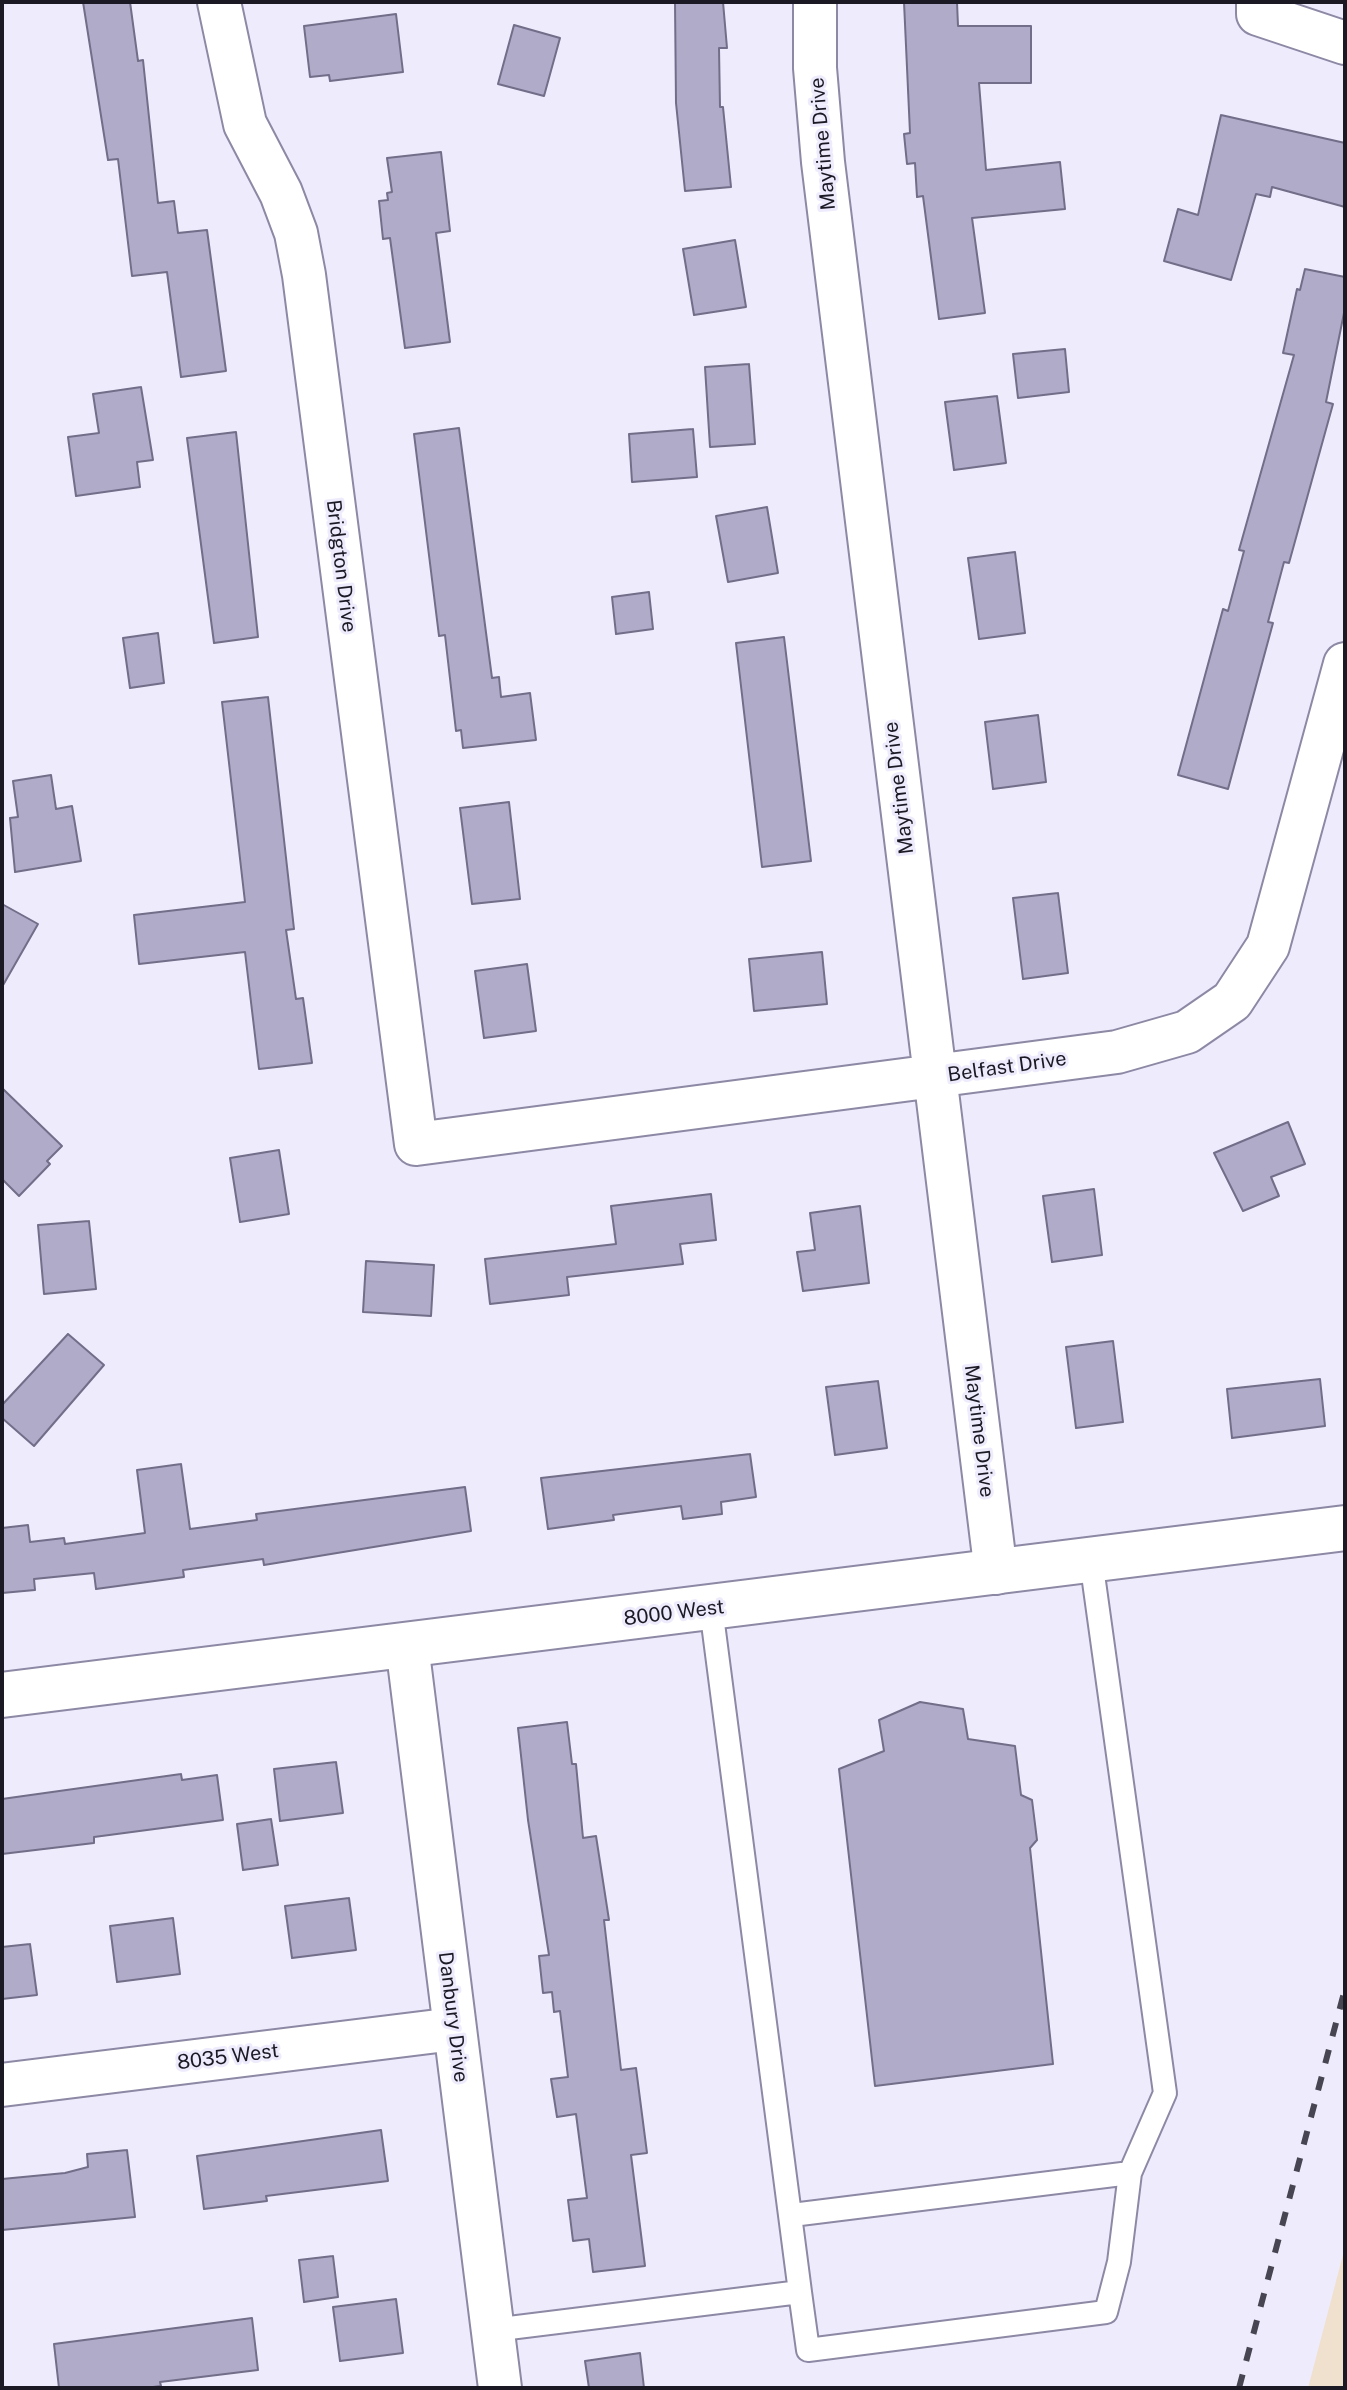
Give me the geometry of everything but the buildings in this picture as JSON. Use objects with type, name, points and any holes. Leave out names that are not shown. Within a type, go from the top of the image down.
[{"type":"street","name":"Bridgton Drive","points":[[219,2],[245,124],[281,193],[296,233],[304,275],[416,1144]]},
{"type":"street","name":"Maytime Drive","points":[[815,2],[815,68],[823,162],[996,1573]]},
{"type":"street","points":[[1258,2],[1258,14],[1345,43]]},
{"type":"street","name":"Belfast Drive","points":[[416,1144],[1117,1052],[1187,1032],[1232,1001],[1268,946],[1345,664]]},
{"type":"street","name":"8000 West","points":[[2,1695],[1345,1528]]},
{"type":"street","name":"Danbury Drive","points":[[407,1645],[500,2388]]},
{"type":"street","name":"8035 West","points":[[2,2085],[454,2029]]},
{"type":"lane","points":[[711,1608],[808,2350],[1106,2312],[1119,2262],[1130,2173],[1165,2093],[1091,1560]]},
{"type":"lane","points":[[792,2215],[1130,2173]]},
{"type":"lane","points":[[493,2330],[800,2292]]},
{"type":"shaded area","points":[[1345,2247],[1345,2388],[1308,2388]]},
{"type":"railway","points":[[1239,2388],[1345,1989]]}]
